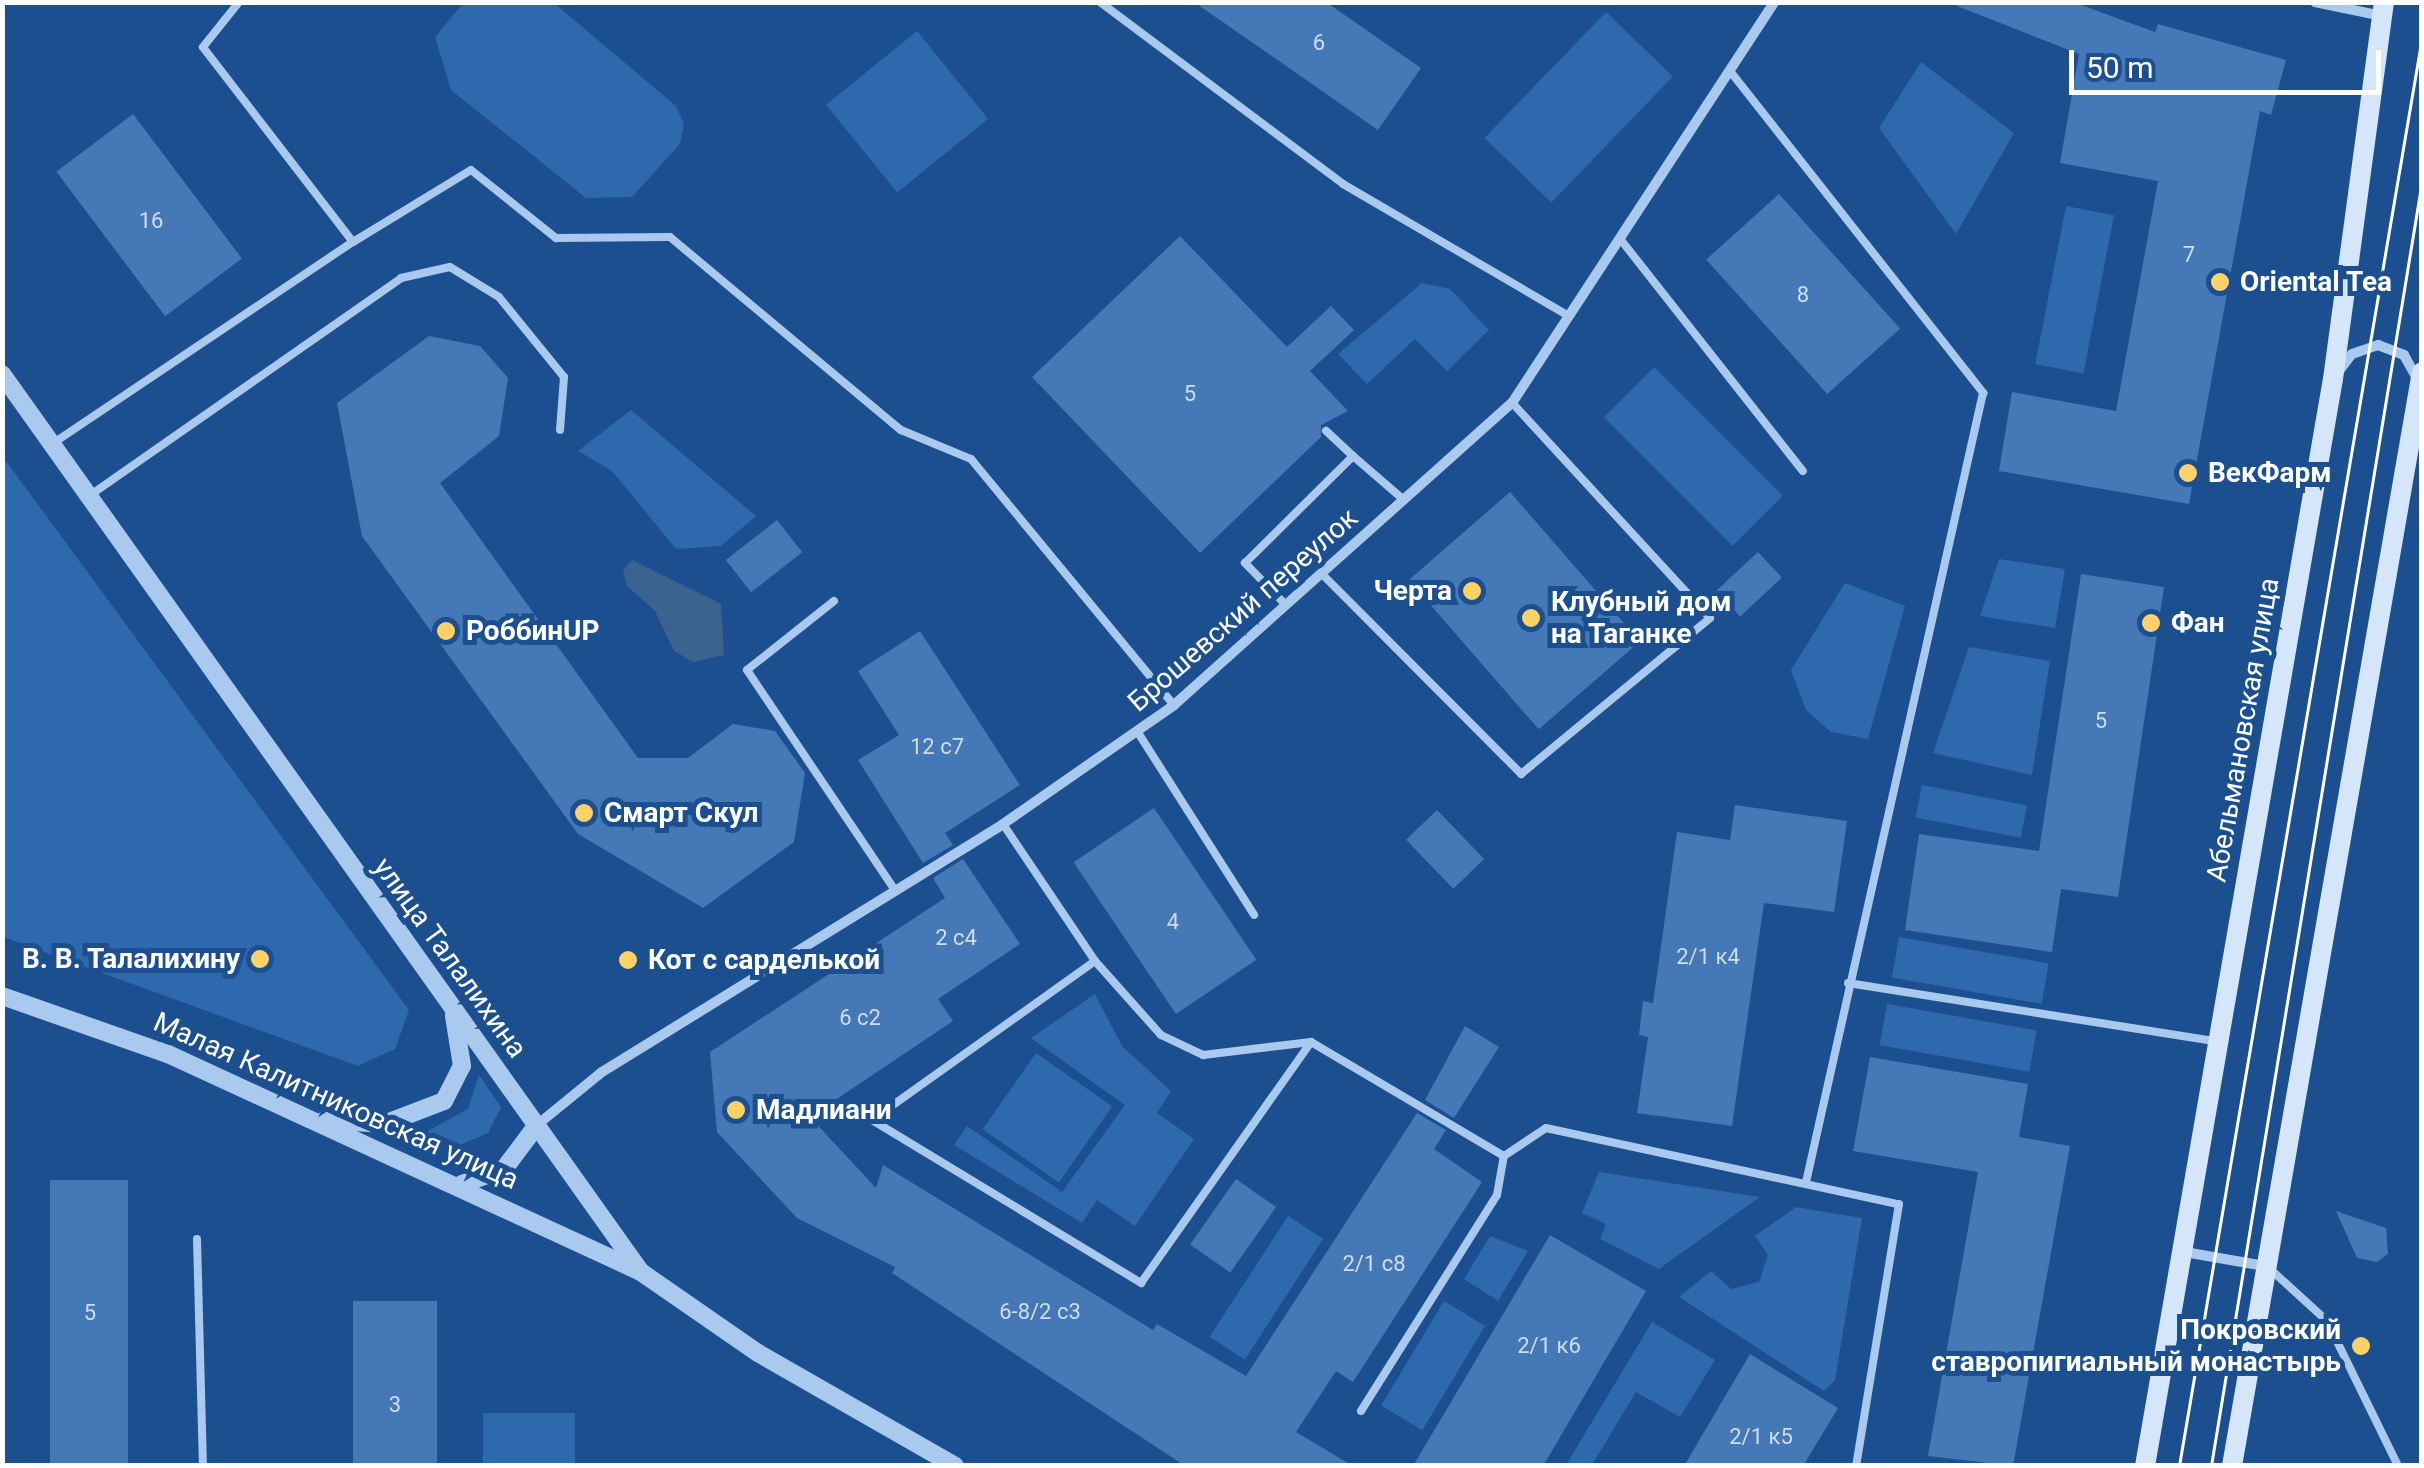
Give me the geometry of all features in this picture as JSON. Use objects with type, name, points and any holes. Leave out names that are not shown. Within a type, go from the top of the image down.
[{"type":"main road","name":"Абельмановская улица","points":[[2145,1466],[2178,1251],[2333,379],[2384,9]]},
{"type":"main road","points":[[2232,1466],[2264,1266],[2414,459],[2420,382]]},
{"type":"street","name":"Брошевский переулок","points":[[538,1125],[602,1072],[892,886],[1002,824],[1174,705],[1512,402],[1774,2]]},
{"type":"street","points":[[2315,2],[2384,9]]},
{"type":"street","points":[[2333,379],[2352,354],[2378,345],[2412,366],[2420,382]]},
{"type":"street","name":"улица Талалихина","points":[[2,374],[641,1272],[758,1354],[955,1466]]},
{"type":"street","name":"Малая Калитниковская улица","points":[[2,996],[168,1054],[462,1184],[641,1272]]},
{"type":"street","points":[[310,1119],[384,1124],[444,1101],[462,1066],[454,1011]]},
{"type":"street","points":[[462,1184],[504,1169],[538,1125]]},
{"type":"street","points":[[2178,1251],[2264,1266]]},
{"type":"lane","points":[[239,2],[203,48],[353,242]]},
{"type":"lane","points":[[1100,2],[1342,184],[1570,316]]},
{"type":"lane","points":[[1730,70],[1983,394],[1806,1182]]},
{"type":"lane","points":[[52,444],[353,242],[471,170],[556,238],[670,237],[901,430],[971,458],[1174,705]]},
{"type":"lane","points":[[1621,240],[1803,471]]},
{"type":"lane","points":[[89,496],[401,278],[450,267],[500,297],[564,377],[560,430]]},
{"type":"lane","points":[[1321,573],[1521,774],[1710,618],[1512,402]]},
{"type":"lane","points":[[1326,432],[1404,500]]},
{"type":"lane","points":[[1286,605],[1245,563],[1353,456]]},
{"type":"lane","points":[[834,602],[747,670],[892,886]]},
{"type":"lane","points":[[1137,731],[1254,915]]},
{"type":"lane","points":[[1002,824],[1095,961],[1161,1035],[1203,1055],[1312,1042],[1504,1156]]},
{"type":"lane","points":[[1095,961],[872,1120],[1141,1283],[1312,1042]]},
{"type":"lane","points":[[1848,983],[2215,1042]]},
{"type":"lane","points":[[1361,1412],[1497,1195],[1504,1156],[1546,1128],[1899,1204],[1856,1466]]},
{"type":"lane","points":[[197,1239],[203,1466]]},
{"type":"lane","points":[[2264,1266],[2327,1320],[2398,1466]]},
{"type":"shaded area","points":[[463,3],[554,3],[676,106],[684,124],[680,144],[632,197],[586,198],[451,90],[435,37]]},
{"type":"shaded area","points":[[1606,12],[1673,77],[1551,202],[1484,138]]},
{"type":"shaded area","points":[[917,31],[988,119],[897,192],[826,105]]},
{"type":"shaded area","points":[[1921,62],[2014,133],[1956,234],[1879,128]]},
{"type":"shaded area","points":[[2066,206],[2114,215],[2083,373],[2035,364]]},
{"type":"shaded area","points":[[1422,283],[1450,289],[1489,330],[1447,371],[1415,339],[1367,384],[1338,354]]},
{"type":"shaded area","points":[[1654,367],[1783,496],[1732,546],[1604,417]]},
{"type":"shaded area","points":[[631,410],[756,516],[721,546],[676,549],[612,471],[578,451]]},
{"type":"shaded area","points":[[3,457],[409,1010],[395,1049],[358,1066],[3,937]]},
{"type":"shaded area","points":[[1999,559],[2065,569],[2055,628],[1980,616]]},
{"type":"shaded area","points":[[632,560],[721,604],[724,655],[693,662],[674,651],[655,611],[627,586],[623,570]]},
{"type":"shaded area","points":[[1845,583],[1905,606],[1868,739],[1831,732],[1806,710],[1791,670]]},
{"type":"shaded area","points":[[1969,647],[2050,661],[2032,775],[1933,753]]},
{"type":"shaded area","points":[[1922,785],[2027,805],[2021,838],[1916,817]]},
{"type":"shaded area","points":[[1899,937],[2049,963],[2042,1004],[1892,977]]},
{"type":"shaded area","points":[[1095,994],[1122,1046],[1171,1091],[1157,1113],[1194,1139],[1135,1226],[1097,1200],[1082,1223],[954,1145],[967,1126],[1062,1192],[1125,1105],[1031,1038]]},
{"type":"shaded area","points":[[1887,1004],[2037,1030],[2029,1072],[1880,1045]]},
{"type":"shaded area","points":[[1036,1053],[1112,1106],[1059,1183],[983,1129]]},
{"type":"shaded area","points":[[479,1075],[501,1107],[488,1133],[448,1150],[424,1133],[468,1109]]},
{"type":"shaded area","points":[[1599,1172],[1760,1197],[1659,1269],[1600,1239],[1606,1224],[1582,1213]]},
{"type":"shaded area","points":[[1796,1207],[1862,1218],[1835,1380],[1824,1391],[1679,1297],[1711,1271],[1731,1289],[1759,1282],[1768,1255],[1755,1236]]},
{"type":"shaded area","points":[[1288,1216],[1323,1239],[1245,1360],[1210,1337]]},
{"type":"shaded area","points":[[1490,1236],[1528,1251],[1498,1301],[1464,1279]]},
{"type":"shaded area","points":[[1444,1301],[1485,1326],[1422,1430],[1381,1406]]},
{"type":"shaded area","points":[[1652,1322],[1715,1360],[1680,1417],[1636,1392],[1592,1465],[1566,1465]]},
{"type":"shaded area","points":[[483,1413],[575,1413],[575,1465],[483,1465]]},
{"type":"building","points":[[1194,2],[1326,2],[1421,68],[1378,130]]},
{"type":"building","points":[[1947,2],[2073,2],[2155,32],[2158,24],[2286,60],[2271,115],[2260,111],[2189,504],[1999,471],[2012,392],[2116,411],[2158,181],[2060,163],[2079,54]]},
{"type":"building","points":[[133,114],[242,259],[165,316],[56,172]]},
{"type":"building","points":[[1779,194],[1900,329],[1827,394],[1706,260]]},
{"type":"building","points":[[1180,236],[1287,347],[1331,306],[1354,330],[1310,371],[1348,411],[1321,425],[1321,437],[1200,553],[1032,377]]},
{"type":"building","points":[[429,336],[480,346],[508,378],[499,436],[440,483],[638,758],[688,758],[733,724],[775,731],[805,773],[794,842],[703,908],[578,834],[362,536],[337,403]]},
{"type":"building","name":"Клубный дом на Таганке","points":[[1510,492],[1640,641],[1539,729],[1409,580]]},
{"type":"building","points":[[777,520],[802,552],[751,592],[726,560]]},
{"type":"building","points":[[1758,552],[1782,578],[1740,616],[1716,591]]},
{"type":"building","points":[[2081,574],[2164,587],[2118,897],[2061,889],[2052,952],[1905,930],[1919,834],[2039,851]]},
{"type":"building","points":[[920,631],[1020,785],[945,833],[953,845],[923,863],[858,760],[899,735],[858,671]]},
{"type":"building","points":[[1735,805],[1847,821],[1834,912],[1764,903],[1732,1126],[1637,1113],[1648,1037],[1639,1035],[1643,1001],[1653,1003],[1677,832],[1730,840]]},
{"type":"building","points":[[1154,808],[1256,960],[1176,1014],[1074,862]]},
{"type":"building","points":[[1437,810],[1484,859],[1453,889],[1406,840]]},
{"type":"building","points":[[963,859],[1020,944],[938,999],[953,1021],[810,1117],[876,1188],[883,1165],[1153,1330],[1157,1324],[1246,1376],[1417,1113],[1446,1130],[1434,1149],[1482,1182],[1353,1382],[1336,1371],[1296,1432],[1353,1466],[1185,1466],[892,1273],[895,1267],[797,1218],[717,1132],[710,1052],[945,898],[933,878]]},
{"type":"building","points":[[1465,1026],[1499,1047],[1454,1118],[1425,1100]]},
{"type":"building","points":[[1870,1057],[2028,1084],[2019,1137],[2070,1146],[2013,1466],[1928,1456],[1978,1172],[1853,1151]]},
{"type":"building","points":[[1236,1179],[1276,1207],[1230,1273],[1190,1245]]},
{"type":"building","points":[[50,1180],[128,1180],[128,1466],[50,1466]]},
{"type":"building","points":[[2336,1211],[2386,1228],[2388,1254],[2377,1262],[2357,1258]]},
{"type":"building","points":[[1550,1235],[1646,1291],[1543,1466],[1413,1466]]},
{"type":"building","points":[[353,1301],[437,1301],[437,1466],[353,1466]]},
{"type":"building","points":[[1750,1354],[1838,1408],[1803,1466],[1684,1466]]},
{"type":"tram line","points":[[2179,1466],[2422,37]]},
{"type":"tram line","points":[[2211,1466],[2422,180]]},
{"type":"place","name":"Oriental Tea","points":[[2220,282]]},
{"type":"place","name":"ВекФарм","points":[[2188,473]]},
{"type":"place","name":"Черта","points":[[1472,591]]},
{"type":"place","name":"Клубный дом на Таганке","points":[[1531,618]]},
{"type":"place","name":"Фан","points":[[2151,623]]},
{"type":"place","name":"РоббинUP","points":[[446,631]]},
{"type":"place","name":"Смарт Скул","points":[[584,813]]},
{"type":"place","name":"В. В. Талалихину","points":[[260,959]]},
{"type":"place","name":"Кот с сарделькой","points":[[628,960]]},
{"type":"place","name":"Мадлиани","points":[[736,1110]]},
{"type":"place","name":"Покровский ставропигиальный монастырь","points":[[2361,1346]]}]
